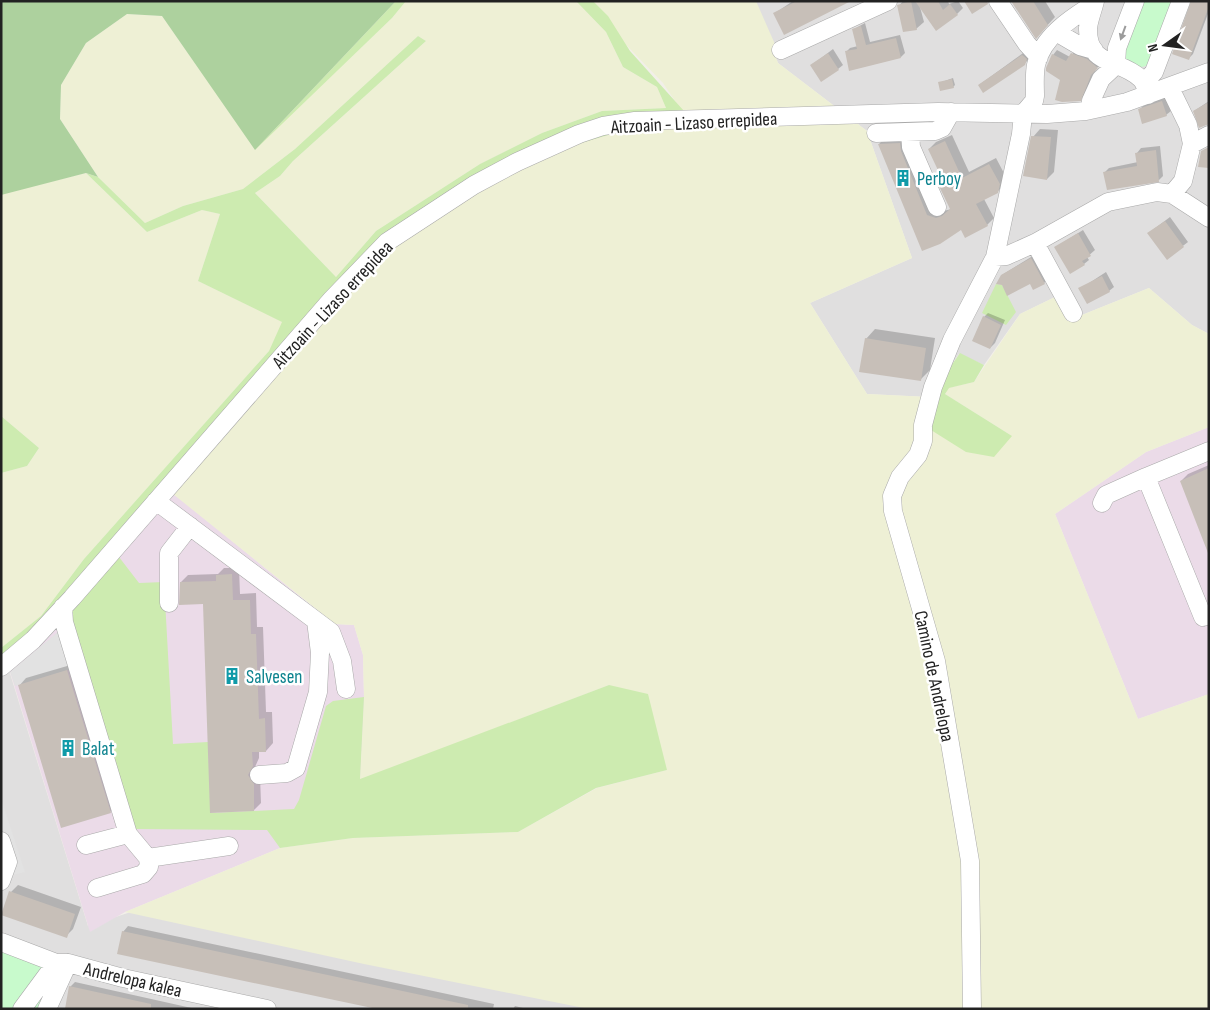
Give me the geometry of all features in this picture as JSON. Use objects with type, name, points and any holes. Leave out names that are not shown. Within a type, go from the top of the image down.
[{"type":"street","points":[[782,50],[888,1]]},
{"type":"street","points":[[998,1],[1026,44],[1039,57]]},
{"type":"street","points":[[1091,101],[1101,79],[1116,65],[1117,48],[1135,1]]},
{"type":"street","points":[[1146,89],[1181,1]]},
{"type":"street","points":[[1023,114],[1034,101],[1035,72],[1039,57],[1056,32],[1077,14],[1094,3]]},
{"type":"street","points":[[1094,3],[1088,28],[1091,46],[1106,62],[1139,77],[1146,89]]},
{"type":"street","points":[[1056,32],[1080,46],[1094,50]]},
{"type":"street","name":"Aitzoain - Lizaso errepidea","points":[[1,667],[33,640],[63,607],[332,299],[387,242],[474,185],[517,162],[579,134],[603,126],[635,121],[951,112],[1023,114],[1086,111],[1146,89],[1170,88],[1209,72]]},
{"type":"street","points":[[1170,88],[1188,124],[1192,144],[1183,181],[1172,194]]},
{"type":"street","points":[[876,133],[935,131],[942,128],[951,112]]},
{"type":"street","name":"Camino de Andrelopa","points":[[972,1009],[970,861],[936,661],[893,511],[892,496],[900,477],[918,455],[923,441],[923,425],[929,397],[944,359],[995,257],[1021,134],[1023,114]]},
{"type":"street","points":[[910,132],[911,147],[937,207]]},
{"type":"street","points":[[1192,144],[1209,135]]},
{"type":"street","points":[[995,257],[1006,256],[1035,243],[1108,202],[1156,192],[1172,194],[1209,218]]},
{"type":"street","points":[[1035,243],[1073,313]]},
{"type":"street","points":[[1102,503],[1106,495],[1209,452]]},
{"type":"street","points":[[1146,477],[1203,617],[1209,615]]},
{"type":"street","points":[[156,501],[331,632],[342,660],[346,689]]},
{"type":"street","points":[[169,603],[170,553],[190,526]]},
{"type":"street","points":[[63,607],[64,622],[128,834],[148,858],[149,867],[143,874],[97,888]]},
{"type":"street","points":[[259,775],[287,773],[296,768],[318,692],[320,653],[316,622]]},
{"type":"street","points":[[86,845],[128,834]]},
{"type":"street","points":[[148,858],[229,846]]},
{"type":"street","points":[[1,881],[4,851]]},
{"type":"street","name":"Andrelopa kalea","points":[[1,942],[62,963],[264,1008]]},
{"type":"street","points":[[22,1009],[62,963]]},
{"type":"street","points":[[46,1009],[62,963]]},
{"type":"shaded area","points":[[753,1],[1209,1],[1209,334],[1192,325],[1149,288],[1067,321],[1055,297],[1020,314],[984,365],[959,354],[929,397],[867,394],[810,303],[912,258],[867,131],[778,63]]},
{"type":"shaded area","points":[[1209,427],[1209,694],[1138,719],[1055,514],[1146,452]]},
{"type":"shaded area","points":[[174,494],[334,624],[354,625],[363,655],[364,697],[360,780],[280,848],[125,912],[90,932],[7,662]]},
{"type":"shaded area","points":[[65,626],[75,668],[15,686],[10,672]]},
{"type":"shaded area","points":[[4,654],[88,926],[137,910],[594,1009],[1,1009],[1,656]]},
{"type":"shaded area","points":[[1,798],[25,872],[10,876],[1,845]]},
{"type":"green space","points":[[1,1],[396,1],[255,150],[162,16],[127,14],[86,43],[61,85],[60,119],[98,177],[86,173],[1,195]]},
{"type":"green space","points":[[396,1],[406,1],[392,18],[255,150]]},
{"type":"green space","points":[[406,1],[576,1],[606,32],[623,67],[657,87],[666,108],[602,111],[542,133],[480,164],[376,231],[336,277],[255,193],[280,176],[293,161],[426,41],[418,36],[295,149],[243,189],[183,206],[145,223],[98,177],[60,119],[61,85],[86,43],[127,14],[162,16],[255,149],[392,18]]},
{"type":"green space","points":[[576,1],[593,1],[608,16],[630,51],[693,121],[615,133],[517,162],[474,185],[344,287],[63,607],[1,656],[1,648],[41,616],[84,559],[269,351],[282,322],[198,281],[220,214],[202,210],[147,232],[86,173],[98,177],[145,223],[183,206],[243,189],[295,149],[418,36],[426,41],[293,161],[280,176],[255,193],[336,277],[376,231],[480,164],[542,133],[602,111],[666,108],[657,87],[623,67],[606,32]]},
{"type":"green space","points":[[593,1],[756,1],[778,51],[774,52],[778,63],[867,131],[912,258],[810,303],[867,394],[929,397],[1012,436],[945,394],[948,388],[974,382],[1020,314],[1055,297],[1067,321],[1149,288],[1192,325],[1209,334],[1209,427],[1146,452],[1055,514],[1138,719],[1209,694],[1209,1009],[589,1009],[364,964],[125,912],[280,848],[353,838],[518,832],[597,788],[667,770],[609,685],[360,780],[364,697],[363,655],[354,625],[335,624],[173,494],[387,242],[517,162],[635,121],[687,119],[663,83],[601,19],[609,18]]},
{"type":"green space","points":[[1139,1],[1176,1],[1149,65],[1138,68],[1127,61],[1124,55]]},
{"type":"green space","points":[[86,173],[147,232],[202,210],[220,214],[198,281],[283,322],[269,351],[84,559],[41,616],[1,648],[1,473],[27,466],[39,448],[1,416],[1,194]]},
{"type":"green space","points":[[996,284],[1002,285],[1016,312],[1006,325],[982,313]]},
{"type":"green space","points":[[960,353],[984,365],[974,382],[949,388],[945,394],[1012,436],[994,457],[966,452],[923,425],[929,397]]},
{"type":"green space","points":[[1,416],[39,448],[27,466],[1,473]]},
{"type":"green space","points":[[119,557],[139,583],[164,582],[173,744],[208,742],[211,813],[294,809],[299,800],[326,706],[333,701],[364,697],[360,779],[609,685],[648,694],[667,770],[596,788],[518,832],[353,838],[280,848],[267,830],[132,829],[68,620],[70,610]]},
{"type":"green space","points":[[1,941],[68,963],[50,1009],[1,1009]]},
{"type":"building","points":[[797,1],[851,1],[784,35],[773,13]]},
{"type":"building","points":[[911,1],[917,30],[903,32],[897,5]]},
{"type":"building","points":[[915,1],[938,1],[943,10],[950,4],[958,15],[936,31]]},
{"type":"building","points":[[964,1],[987,1],[988,4],[972,14]]},
{"type":"building","points":[[1011,1],[1033,1],[1048,25],[1036,39]]},
{"type":"building","points":[[1191,1],[1209,1],[1209,6],[1189,60],[1172,54]]},
{"type":"building","points":[[861,26],[866,45],[896,38],[901,58],[849,71],[845,51],[857,49],[852,29]]},
{"type":"building","points":[[828,53],[839,70],[821,82],[810,65]]},
{"type":"building","points":[[1071,53],[1087,59],[1098,68],[1091,75],[1081,101],[1062,102],[1055,100],[1060,80],[1046,71],[1046,68],[1052,54],[1066,61]]},
{"type":"building","points":[[1022,55],[1027,59],[1025,65],[983,93],[978,85]]},
{"type":"building","points":[[952,79],[954,88],[940,91],[938,82]]},
{"type":"building","points":[[1162,101],[1167,116],[1142,124],[1138,109]]},
{"type":"building","points":[[1209,102],[1209,124],[1199,128],[1193,111]]},
{"type":"building","points":[[1031,136],[1051,137],[1047,180],[1023,176]]},
{"type":"building","points":[[945,141],[962,178],[989,164],[1000,184],[998,193],[976,204],[988,226],[965,238],[961,230],[940,244],[922,251],[878,144],[900,143],[901,151],[927,215],[936,218],[942,216],[950,209],[939,186],[944,183],[928,149]]},
{"type":"building","points":[[1209,147],[1209,168],[1198,167],[1201,151]]},
{"type":"building","points":[[1156,150],[1159,182],[1107,190],[1103,172],[1137,166],[1135,153]]},
{"type":"building","points":[[1165,221],[1184,247],[1167,260],[1147,233]]},
{"type":"building","points":[[1078,233],[1091,256],[1082,261],[1085,265],[1070,274],[1054,247]]},
{"type":"building","points":[[1031,258],[1045,284],[1033,290],[1030,284],[1007,296],[1002,285],[996,284],[1001,275]]},
{"type":"building","points":[[1102,276],[1110,292],[1087,304],[1078,288]]},
{"type":"building","points":[[983,316],[1001,325],[990,349],[972,341]]},
{"type":"building","points":[[865,338],[926,348],[921,381],[859,372]]},
{"type":"building","points":[[1209,468],[1209,553],[1208,553],[1180,481]]},
{"type":"building","name":"Salvesen","points":[[232,574],[233,600],[250,600],[251,634],[256,634],[259,719],[265,718],[266,752],[252,752],[253,766],[248,775],[254,784],[254,811],[210,813],[203,604],[179,605],[180,582],[216,581],[216,575]]},
{"type":"building","name":"Balat","points":[[67,670],[111,813],[61,828],[18,685]]},
{"type":"building","points":[[9,891],[75,914],[67,938],[1,915]]},
{"type":"building","points":[[122,931],[468,1005],[468,1009],[377,1009],[117,954]]},
{"type":"building","points":[[69,986],[151,1004],[151,1009],[65,1009]]},
{"type":"place","name":"Perboy","points":[[903,178]]},
{"type":"place","name":"Salvesen","points":[[232,676]]},
{"type":"place","name":"Balat","points":[[68,748]]}]
